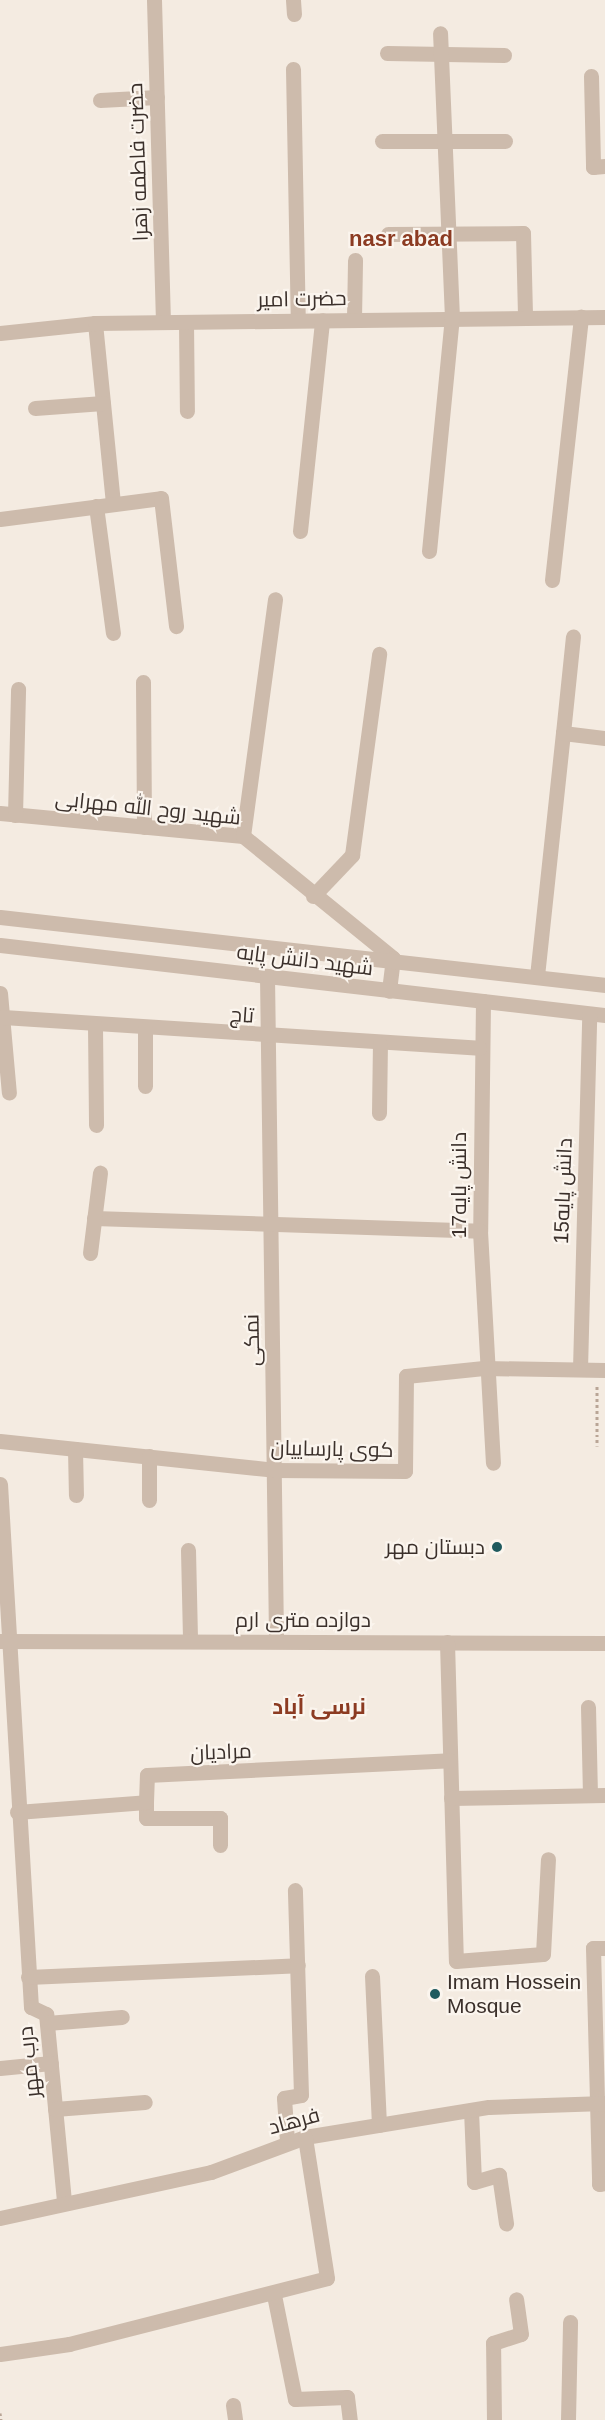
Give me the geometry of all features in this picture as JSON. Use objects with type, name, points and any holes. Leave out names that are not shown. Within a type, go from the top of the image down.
[{"type":"street","name":"حضرت فاطمه زهرا","points":[[154,0],[164,322]]},
{"type":"street","points":[[429,551],[452,318],[440,33]]},
{"type":"street","points":[[387,53],[504,55]]},
{"type":"street","points":[[293,69],[298,320]]},
{"type":"street","points":[[591,76],[593,167],[605,166]]},
{"type":"street","points":[[99,100],[157,98]]},
{"type":"street","points":[[382,141],[505,141]]},
{"type":"street","points":[[387,234],[524,233],[525,317]]},
{"type":"street","points":[[354,319],[355,260]]},
{"type":"street","name":"حضرت امیر","points":[[0,333],[95,323],[605,316]]},
{"type":"street","points":[[552,579],[581,317]]},
{"type":"street","points":[[300,531],[322,320]]},
{"type":"street","points":[[186,322],[187,411]]},
{"type":"street","points":[[95,323],[113,504]]},
{"type":"street","points":[[34,408],[103,403]]},
{"type":"street","points":[[0,519],[161,498],[176,626]]},
{"type":"street","points":[[96,506],[113,633]]},
{"type":"street","points":[[243,836],[275,599]]},
{"type":"street","points":[[537,976],[573,637]]},
{"type":"street","points":[[314,896],[352,855],[379,654]]},
{"type":"street","points":[[143,682],[144,827]]},
{"type":"street","points":[[8,814],[18,689]]},
{"type":"street","points":[[562,733],[605,738]]},
{"type":"street","name":"شهید روح الله مهرابی","points":[[8,814],[243,836],[393,958]]},
{"type":"street","name":"شهید دانش پایه","points":[[0,917],[393,958],[605,985]]},
{"type":"street","name":"شهید دانش پایه","points":[[0,945],[605,1015]]},
{"type":"street","points":[[389,991],[393,958]]},
{"type":"street","name":"نمکی","points":[[267,976],[276,1641]]},
{"type":"street","points":[[0,993],[9,1093]]},
{"type":"street","name":"دانش پایه17","points":[[483,1001],[479,1048],[480,1231],[484,1368],[493,1463]]},
{"type":"street","name":"دانش پایه15","points":[[580,1369],[589,1014]]},
{"type":"street","name":"تاچ","points":[[3,1017],[269,1038],[479,1048]]},
{"type":"street","points":[[95,1026],[96,1125]]},
{"type":"street","points":[[145,1029],[145,1086]]},
{"type":"street","points":[[379,1113],[380,1044]]},
{"type":"street","points":[[90,1253],[100,1173]]},
{"type":"street","points":[[94,1218],[480,1231]]},
{"type":"street","name":"کوی پارساییان","points":[[0,1442],[274,1470],[405,1471],[406,1376],[484,1368],[601,1370]]},
{"type":"street","points":[[75,1449],[76,1495]]},
{"type":"street","points":[[149,1456],[149,1500]]},
{"type":"street","name":"درب مهر","points":[[0,1484],[6,1641],[28,1977],[31,2007],[46,2014],[64,2200]]},
{"type":"street","points":[[188,1550],[190,1641]]},
{"type":"street","name":"دوازده متری ارم","points":[[6,1641],[605,1642]]},
{"type":"street","points":[[447,1642],[456,1961],[543,1954],[548,1859]]},
{"type":"street","points":[[451,1798],[597,1795],[588,1707]]},
{"type":"street","name":"مرادیان","points":[[146,1802],[147,1775],[450,1760]]},
{"type":"street","points":[[18,1812],[146,1802],[146,1818],[220,1818],[220,1845]]},
{"type":"street","points":[[287,2141],[284,2098],[301,2095],[295,1890]]},
{"type":"street","points":[[605,1948],[593,1948],[601,2103],[599,2184],[605,2183]]},
{"type":"street","points":[[28,1977],[298,1965]]},
{"type":"street","points":[[372,1976],[379,2125]]},
{"type":"street","points":[[47,2023],[122,2017]]},
{"type":"street","points":[[0,2068],[51,2063]]},
{"type":"street","points":[[55,2109],[144,2102]]},
{"type":"street","name":"فرهاد","points":[[0,2218],[64,2200],[211,2172],[287,2141],[305,2137],[471,2110],[601,2103]]},
{"type":"street","points":[[471,2110],[474,2182],[499,2175],[506,2223]]},
{"type":"street","points":[[0,2354],[69,2344],[274,2295],[327,2278],[305,2137]]},
{"type":"street","points":[[274,2295],[295,2399],[347,2397],[350,2420]]},
{"type":"street","points":[[494,2420],[493,2343],[522,2334],[516,2298]]},
{"type":"street","points":[[568,2420],[570,2322]]},
{"type":"path","points":[[597,1446],[601,1370]]},
{"type":"path","points":[[0,2413],[1,2420]]},
{"type":"place","name":"دبستان مهر","points":[[497,1547]]},
{"type":"place","name":"Imam Hossein Mosque","points":[[435,1994]]},
{"type":"district","name":"nasr abad","points":[[401,239]]},
{"type":"district","name":"نرسی آباد","points":[[319,1707]]}]
